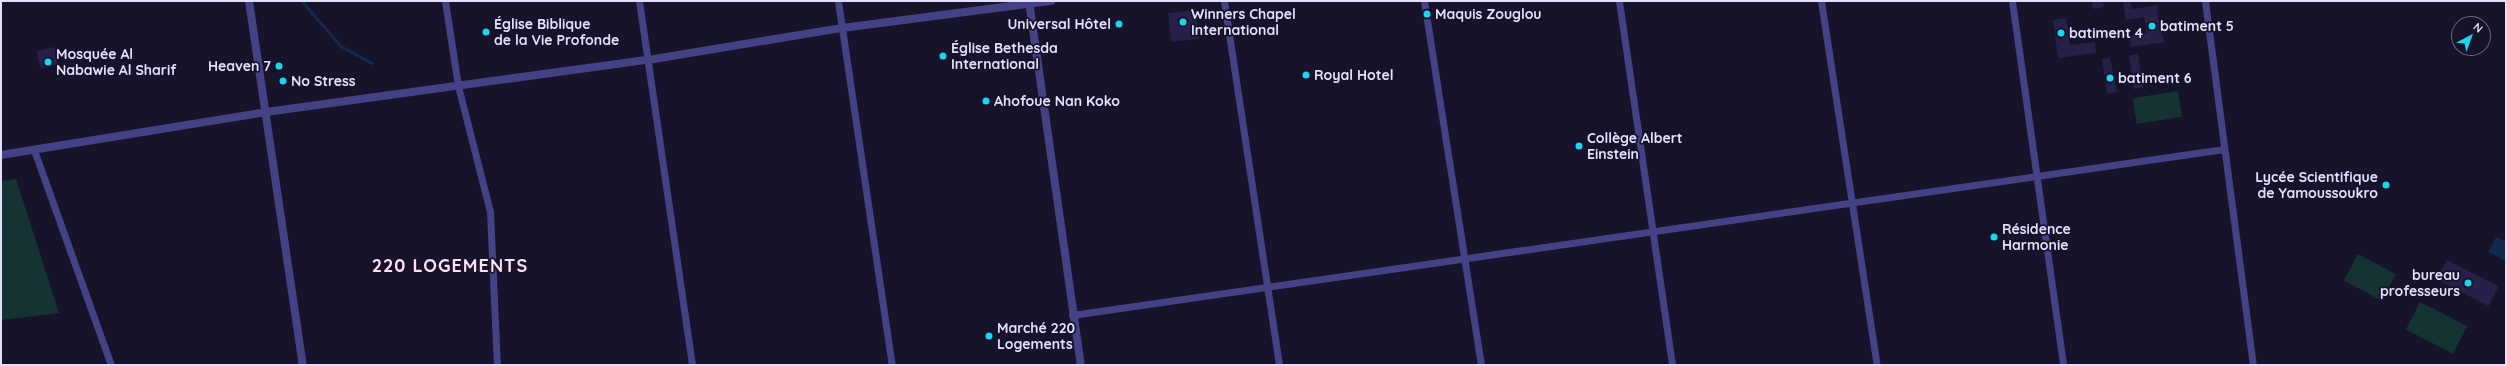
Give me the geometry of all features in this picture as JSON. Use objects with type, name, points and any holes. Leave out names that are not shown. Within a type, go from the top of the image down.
[{"type":"street","points":[[249,1],[303,365]]},
{"type":"street","points":[[445,1],[458,86],[490,212],[497,365]]},
{"type":"street","points":[[639,1],[692,365]]},
{"type":"street","points":[[838,1],[892,365]]},
{"type":"street","points":[[1,155],[266,112],[648,60],[842,28],[1029,2],[1051,1]]},
{"type":"street","points":[[1224,1],[1279,365]]},
{"type":"street","points":[[1424,1],[1481,365]]},
{"type":"street","points":[[1619,1],[1672,365]]},
{"type":"street","points":[[1821,1],[1878,365]]},
{"type":"street","points":[[2012,1],[2038,176],[2063,365]]},
{"type":"street","points":[[2205,1],[2254,365]]},
{"type":"street","points":[[1029,2],[1080,365]]},
{"type":"street","points":[[1072,315],[1464,260],[1852,201],[2224,149]]},
{"type":"street","points":[[34,150],[111,365]]},
{"type":"green space","points":[[2178,91],[2182,117],[2137,124],[2133,98]]},
{"type":"green space","points":[[16,179],[59,313],[1,320],[1,181]]},
{"type":"green space","points":[[2358,254],[2396,274],[2382,301],[2344,280]]},
{"type":"green space","points":[[2420,302],[2467,326],[2453,354],[2406,330]]},
{"type":"water","points":[[2496,237],[2506,242],[2506,261],[2488,252]]},
{"type":"building","points":[[2092,1],[2103,1],[2104,7],[2093,9]]},
{"type":"building","name":"batiment 5","points":[[2123,1],[2130,1],[2132,9],[2159,5],[2157,12],[2164,42],[2131,47],[2129,36],[2147,33],[2144,17],[2126,20]]},
{"type":"building","name":"Winners Chapel International","points":[[1196,10],[1199,39],[1171,42],[1168,13]]},
{"type":"building","name":"batiment 4","points":[[2066,18],[2070,45],[2095,42],[2096,53],[2058,58],[2053,20]]},
{"type":"building","name":"Mosquée Al Nabawie Al Sharif","points":[[54,47],[58,65],[41,69],[36,51]]},
{"type":"building","points":[[2138,54],[2143,88],[2134,89],[2129,55]]},
{"type":"building","points":[[2110,58],[2117,92],[2107,94],[2102,59]]},
{"type":"building","name":"bureau professeurs","points":[[2447,260],[2499,286],[2489,306],[2437,280]]},
{"type":"waterway","points":[[302,1],[341,46],[372,63]]},
{"type":"place","name":"Maquis Zouglou","points":[[1427,14]]},
{"type":"place","name":"Winners Chapel International","points":[[1183,22]]},
{"type":"place","name":"Universal Hôtel","points":[[1119,24]]},
{"type":"place","name":"batiment 5","points":[[2152,26]]},
{"type":"place","name":"Église Biblique de la Vie Profonde","points":[[486,32]]},
{"type":"place","name":"batiment 4","points":[[2061,33]]},
{"type":"place","name":"Église Bethesda International","points":[[943,56]]},
{"type":"place","name":"Mosquée Al Nabawie Al Sharif","points":[[48,62]]},
{"type":"place","name":"Heaven 7","points":[[279,66]]},
{"type":"place","name":"Royal Hotel","points":[[1306,75]]},
{"type":"place","name":"batiment 6","points":[[2110,78]]},
{"type":"place","name":"No Stress","points":[[283,81]]},
{"type":"place","name":"Ahofoue Nan Koko","points":[[986,101]]},
{"type":"place","name":"Collège Albert Einstein","points":[[1579,146]]},
{"type":"place","name":"Lycée Scientifique de Yamoussoukro","points":[[2386,185]]},
{"type":"place","name":"Résidence Harmonie","points":[[1994,237]]},
{"type":"place","name":"bureau professeurs","points":[[2468,283]]},
{"type":"place","name":"Marché 220 Logements","points":[[989,336]]},
{"type":"district","name":"220 LOGEMENTS","points":[[450,266]]}]
